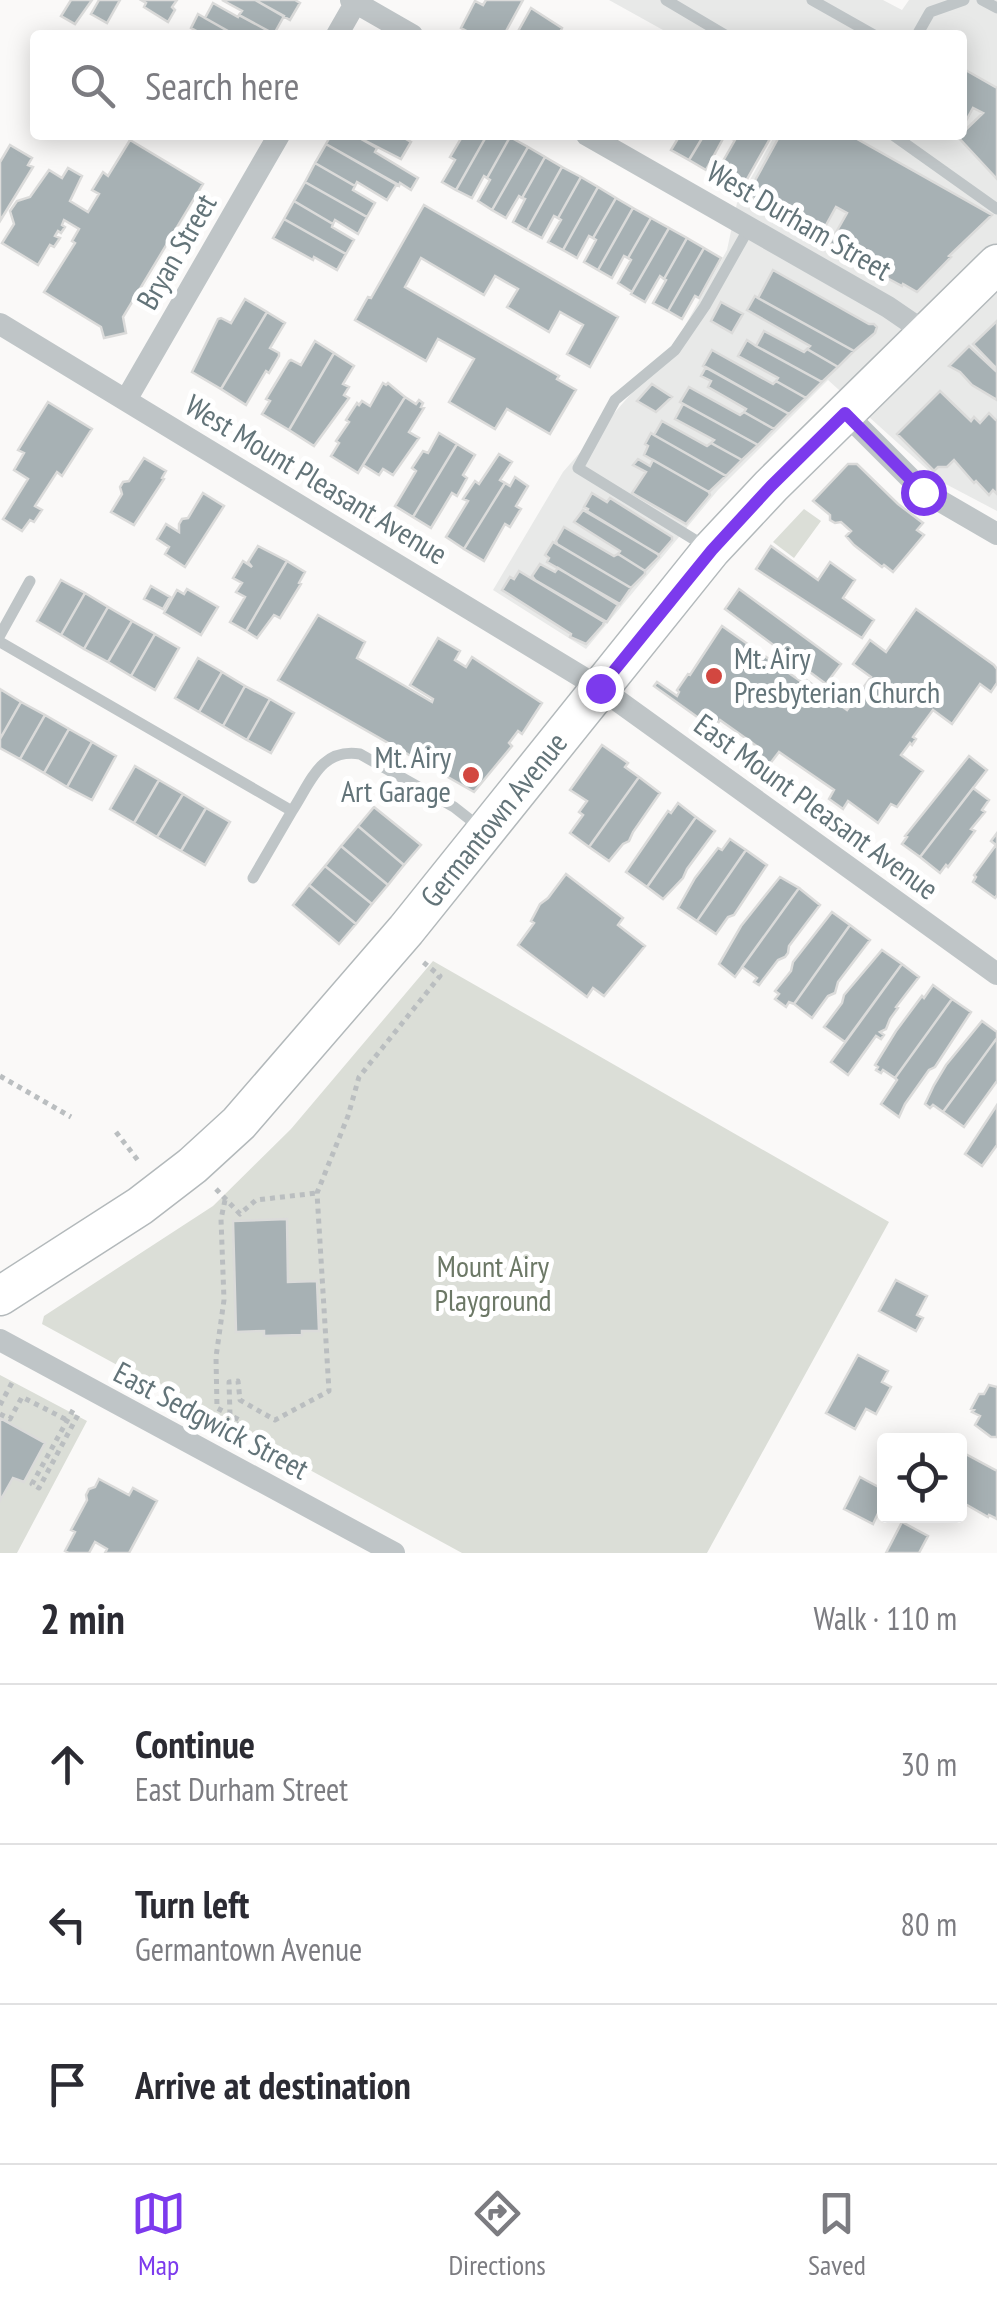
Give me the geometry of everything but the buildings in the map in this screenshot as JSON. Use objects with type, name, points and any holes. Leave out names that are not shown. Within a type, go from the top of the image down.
[{"type":"main road","name":"Germantown Avenue","points":[[0,1296],[140,1206],[192,1166],[238,1122],[406,930],[712,550],[771,486],[997,264]]},
{"type":"street","points":[[340,30],[354,1],[403,30]]},
{"type":"street","name":"Bryan Street","points":[[126,400],[276,140]]},
{"type":"street","name":"West Durham Street","points":[[596,140],[888,306],[926,334]]},
{"type":"street","name":"West Mount Pleasant Avenue","points":[[0,324],[600,688]]},
{"type":"street","points":[[845,413],[923,492],[997,534]]},
{"type":"street","name":"East Mount Pleasant Avenue","points":[[600,688],[997,974]]},
{"type":"street","name":"East Sedgwick Street","points":[[0,1340],[394,1553]]},
{"type":"lane","points":[[666,0],[717,30]]},
{"type":"lane","points":[[812,0],[865,30]]},
{"type":"lane","points":[[920,30],[930,12],[964,0]]},
{"type":"lane","points":[[982,0],[997,8]]},
{"type":"lane","points":[[900,140],[997,209]]},
{"type":"lane","points":[[712,550],[578,468],[616,400],[675,350],[750,228]]},
{"type":"lane","points":[[30,580],[0,639],[292,812]]},
{"type":"lane","points":[[253,878],[323,763],[348,752],[360,754],[438,798],[485,831]]},
{"type":"path","points":[[230,1416],[228,1382],[238,1381],[240,1400],[275,1420],[328,1391],[317,1193],[359,1077],[440,976],[423,962]]},
{"type":"path","points":[[0,1076],[71,1118]]},
{"type":"path","points":[[116,1132],[138,1161]]},
{"type":"path","points":[[216,1189],[240,1214],[256,1200],[317,1193]]},
{"type":"path","points":[[225,1200],[221,1219],[224,1300],[216,1357],[217,1408],[242,1421],[233,1436]]},
{"type":"path","points":[[0,1405],[14,1379]]},
{"type":"path","points":[[0,1388],[8,1391]]},
{"type":"path","points":[[0,1414],[10,1420],[22,1396],[67,1420]]},
{"type":"path","points":[[76,1412],[39,1488],[32,1484],[67,1420],[76,1412]]},
{"type":"shaded area","points":[[609,0],[883,0],[902,10],[909,0],[997,0],[997,511],[940,481],[828,380],[718,490],[586,649],[493,590],[563,472],[676,342],[727,250],[737,203],[772,140],[967,140],[967,30],[663,30]]},
{"type":"green space","points":[[804,509],[821,521],[794,558],[773,542]]},
{"type":"green space","name":"Mount Airy Playground","points":[[433,961],[889,1222],[707,1553],[462,1553],[42,1324],[44,1316],[213,1206],[291,1129]]},
{"type":"green space","points":[[0,1375],[87,1421],[17,1553],[0,1553]]},
{"type":"place","name":"Mt. Airy Presbyterian Church","points":[[714,676]]},
{"type":"place","name":"Mt. Airy Art Garage","points":[[471,775]]},
{"type":"route","points":[[600,688],[712,550],[845,413],[923,492]]}]
